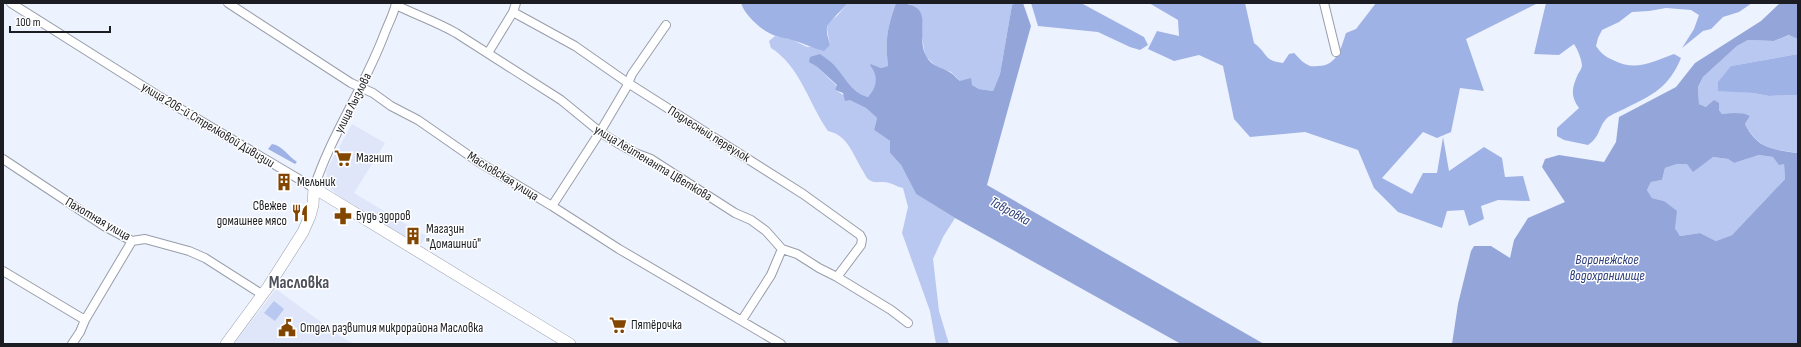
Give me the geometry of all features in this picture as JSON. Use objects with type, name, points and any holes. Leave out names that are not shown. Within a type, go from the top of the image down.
[{"type":"main road","name":"улица Лызлова","points":[[226,344],[283,266],[310,216],[313,205],[314,188]]},
{"type":"main road","name":"улица 206-й Стрелковой Дивизии","points":[[314,188],[562,342]]},
{"type":"street","name":"улица 206-й Стрелковой Дивизии","points":[[11,3],[157,95],[314,188]]},
{"type":"street","name":"Масловская улица","points":[[228,3],[351,83],[362,87],[418,120],[477,161],[552,206],[618,249],[781,344]]},
{"type":"street","points":[[488,53],[513,12],[516,3]]},
{"type":"street","points":[[1324,3],[1336,52]]},
{"type":"street","name":"улица Лызлова","points":[[314,188],[322,164],[362,87],[396,4]]},
{"type":"street","name":"улица Лейтенанта Цветкова","points":[[396,4],[425,19],[440,23],[561,100],[600,132],[635,153],[651,159],[735,213],[751,220],[766,231],[782,249],[797,254],[837,277],[892,310],[908,323]]},
{"type":"street","name":"Подлесный переулок","points":[[513,12],[576,46],[628,83],[803,194],[860,235],[862,239],[861,244],[837,277]]},
{"type":"street","points":[[552,206],[600,132],[632,74],[666,25]]},
{"type":"street","name":"Пахотная улица","points":[[3,159],[104,226],[132,241],[145,239],[189,251],[205,258],[263,295]]},
{"type":"street","points":[[72,344],[132,241]]},
{"type":"street","points":[[742,320],[771,275],[782,249]]},
{"type":"street","points":[[3,271],[85,320]]},
{"type":"shaded area","points":[[741,3],[848,3],[832,19],[827,28],[830,45],[824,51],[771,34],[750,18]]},
{"type":"shaded area","points":[[848,3],[896,3],[888,34],[888,66],[881,68],[871,64],[875,72],[876,83],[868,97],[860,95],[846,82],[816,66],[837,86],[835,90],[866,108],[877,118],[874,130],[890,141],[890,153],[901,165],[916,194],[955,218],[943,237],[933,259],[939,311],[949,344],[936,344],[930,311],[902,233],[908,207],[903,188],[886,182],[873,182],[868,179],[845,141],[835,133],[828,131],[797,75],[781,56],[771,48],[769,41],[775,36],[791,39],[807,47],[830,45],[827,29],[829,21],[837,16]]},
{"type":"shaded area","points":[[907,3],[1015,3],[1012,5],[1000,74],[993,91],[979,89],[960,81],[951,72],[937,67],[925,56],[922,36],[923,24],[916,7]]},
{"type":"shaded area","points":[[1031,3],[1081,3],[1144,37],[1148,45],[1140,50],[1098,32],[1038,26]]},
{"type":"shaded area","points":[[1149,3],[1245,3],[1254,43],[1269,58],[1283,63],[1289,54],[1294,53],[1304,63],[1309,66],[1313,66],[1324,65],[1334,60],[1340,50],[1346,33],[1356,29],[1376,3],[1538,3],[1466,39],[1484,91],[1460,88],[1451,132],[1437,138],[1423,132],[1382,178],[1412,194],[1423,173],[1437,173],[1443,137],[1449,171],[1484,147],[1502,158],[1505,177],[1523,176],[1530,201],[1498,200],[1481,206],[1484,219],[1469,226],[1464,210],[1447,211],[1442,228],[1398,212],[1374,188],[1358,150],[1305,132],[1250,137],[1234,119],[1223,66],[1199,55],[1174,61],[1148,49],[1157,31],[1179,36],[1178,20]]},
{"type":"shaded area","points":[[1546,3],[1752,3],[1739,12],[1723,17],[1711,29],[1703,31],[1682,48],[1694,29],[1699,15],[1691,10],[1666,8],[1632,12],[1619,22],[1602,30],[1596,46],[1605,56],[1621,64],[1636,65],[1651,63],[1674,54],[1681,58],[1671,76],[1659,89],[1644,99],[1607,118],[1595,138],[1588,145],[1564,140],[1557,136],[1557,128],[1579,108],[1574,99],[1573,91],[1574,83],[1582,65],[1574,44],[1559,55],[1534,54]]},
{"type":"shaded area","points":[[1790,35],[1798,39],[1798,54],[1731,66],[1718,90],[1769,96],[1798,95],[1798,152],[1796,153],[1779,150],[1760,143],[1745,124],[1750,116],[1735,113],[1722,114],[1719,110],[1699,104],[1698,87],[1703,77],[1737,46],[1748,40],[1774,41]]},
{"type":"shaded area","points":[[1798,54],[1798,95],[1769,96],[1753,93],[1718,91],[1718,82],[1731,66]]},
{"type":"shaded area","points":[[352,124],[385,143],[354,193],[426,236],[420,246],[336,194],[330,188],[326,171]]},
{"type":"shaded area","points":[[272,144],[282,149],[297,162],[295,164],[268,149]]},
{"type":"shaded area","points":[[1759,155],[1773,157],[1784,164],[1785,179],[1732,235],[1716,241],[1700,233],[1680,236],[1675,228],[1664,201],[1652,198],[1647,190],[1651,182],[1662,180],[1665,168],[1677,164],[1704,163],[1713,157],[1728,159],[1734,163]]},
{"type":"shaded area","points":[[276,289],[340,336],[354,344],[234,344]]},
{"type":"shaded area","points":[[274,301],[284,309],[275,321],[264,313]]},
{"type":"water","name":"Тавровка","points":[[896,3],[909,4],[917,8],[921,14],[923,21],[923,47],[928,60],[948,71],[960,81],[971,78],[972,85],[979,89],[993,91],[1000,74],[1012,5],[1015,3],[1023,3],[1031,26],[987,185],[1264,344],[1181,344],[955,218],[916,194],[901,165],[890,153],[890,141],[874,130],[877,118],[866,108],[850,100],[845,101],[843,93],[835,90],[837,85],[816,66],[809,62],[810,57],[820,54],[833,64],[852,88],[868,97],[876,81],[875,74],[870,65],[871,64],[881,68],[888,66],[888,34]]},
{"type":"water","name":"Воронежское водохранилище","points":[[1780,3],[1798,3],[1798,39],[1789,35],[1774,41],[1748,40],[1737,46],[1703,77],[1698,87],[1699,104],[1706,107],[1714,100],[1719,103],[1719,110],[1722,114],[1740,113],[1750,116],[1745,124],[1760,143],[1779,150],[1796,153],[1798,152],[1798,344],[1452,344],[1458,304],[1471,251],[1474,246],[1491,246],[1510,258],[1514,240],[1528,218],[1565,202],[1542,167],[1545,159],[1559,155],[1604,162],[1616,142],[1619,117],[1676,87],[1695,63],[1761,21]],"holes":[[[1759,155],[1773,157],[1779,165],[1784,164],[1785,179],[1732,235],[1716,241],[1700,233],[1680,236],[1675,228],[1677,211],[1664,201],[1652,198],[1647,190],[1651,182],[1662,180],[1665,168],[1677,164],[1687,164],[1693,172],[1713,157],[1728,159],[1734,163]]]},
{"type":"place","name":"Магнит","points":[[343,158]]},
{"type":"place","name":"Мельник","points":[[284,182]]},
{"type":"place","name":"Свежее домашнее мясо","points":[[300,213]]},
{"type":"place","name":"Будь здоров","points":[[343,216]]},
{"type":"place","name":"Магазин \"Домашний\"","points":[[413,236]]},
{"type":"place","name":"Пятёрочка","points":[[618,325]]},
{"type":"place","name":"Отдел развития микрорайона Масловка","points":[[287,328]]},
{"type":"district","name":"Масловка","points":[[299,283]]}]
